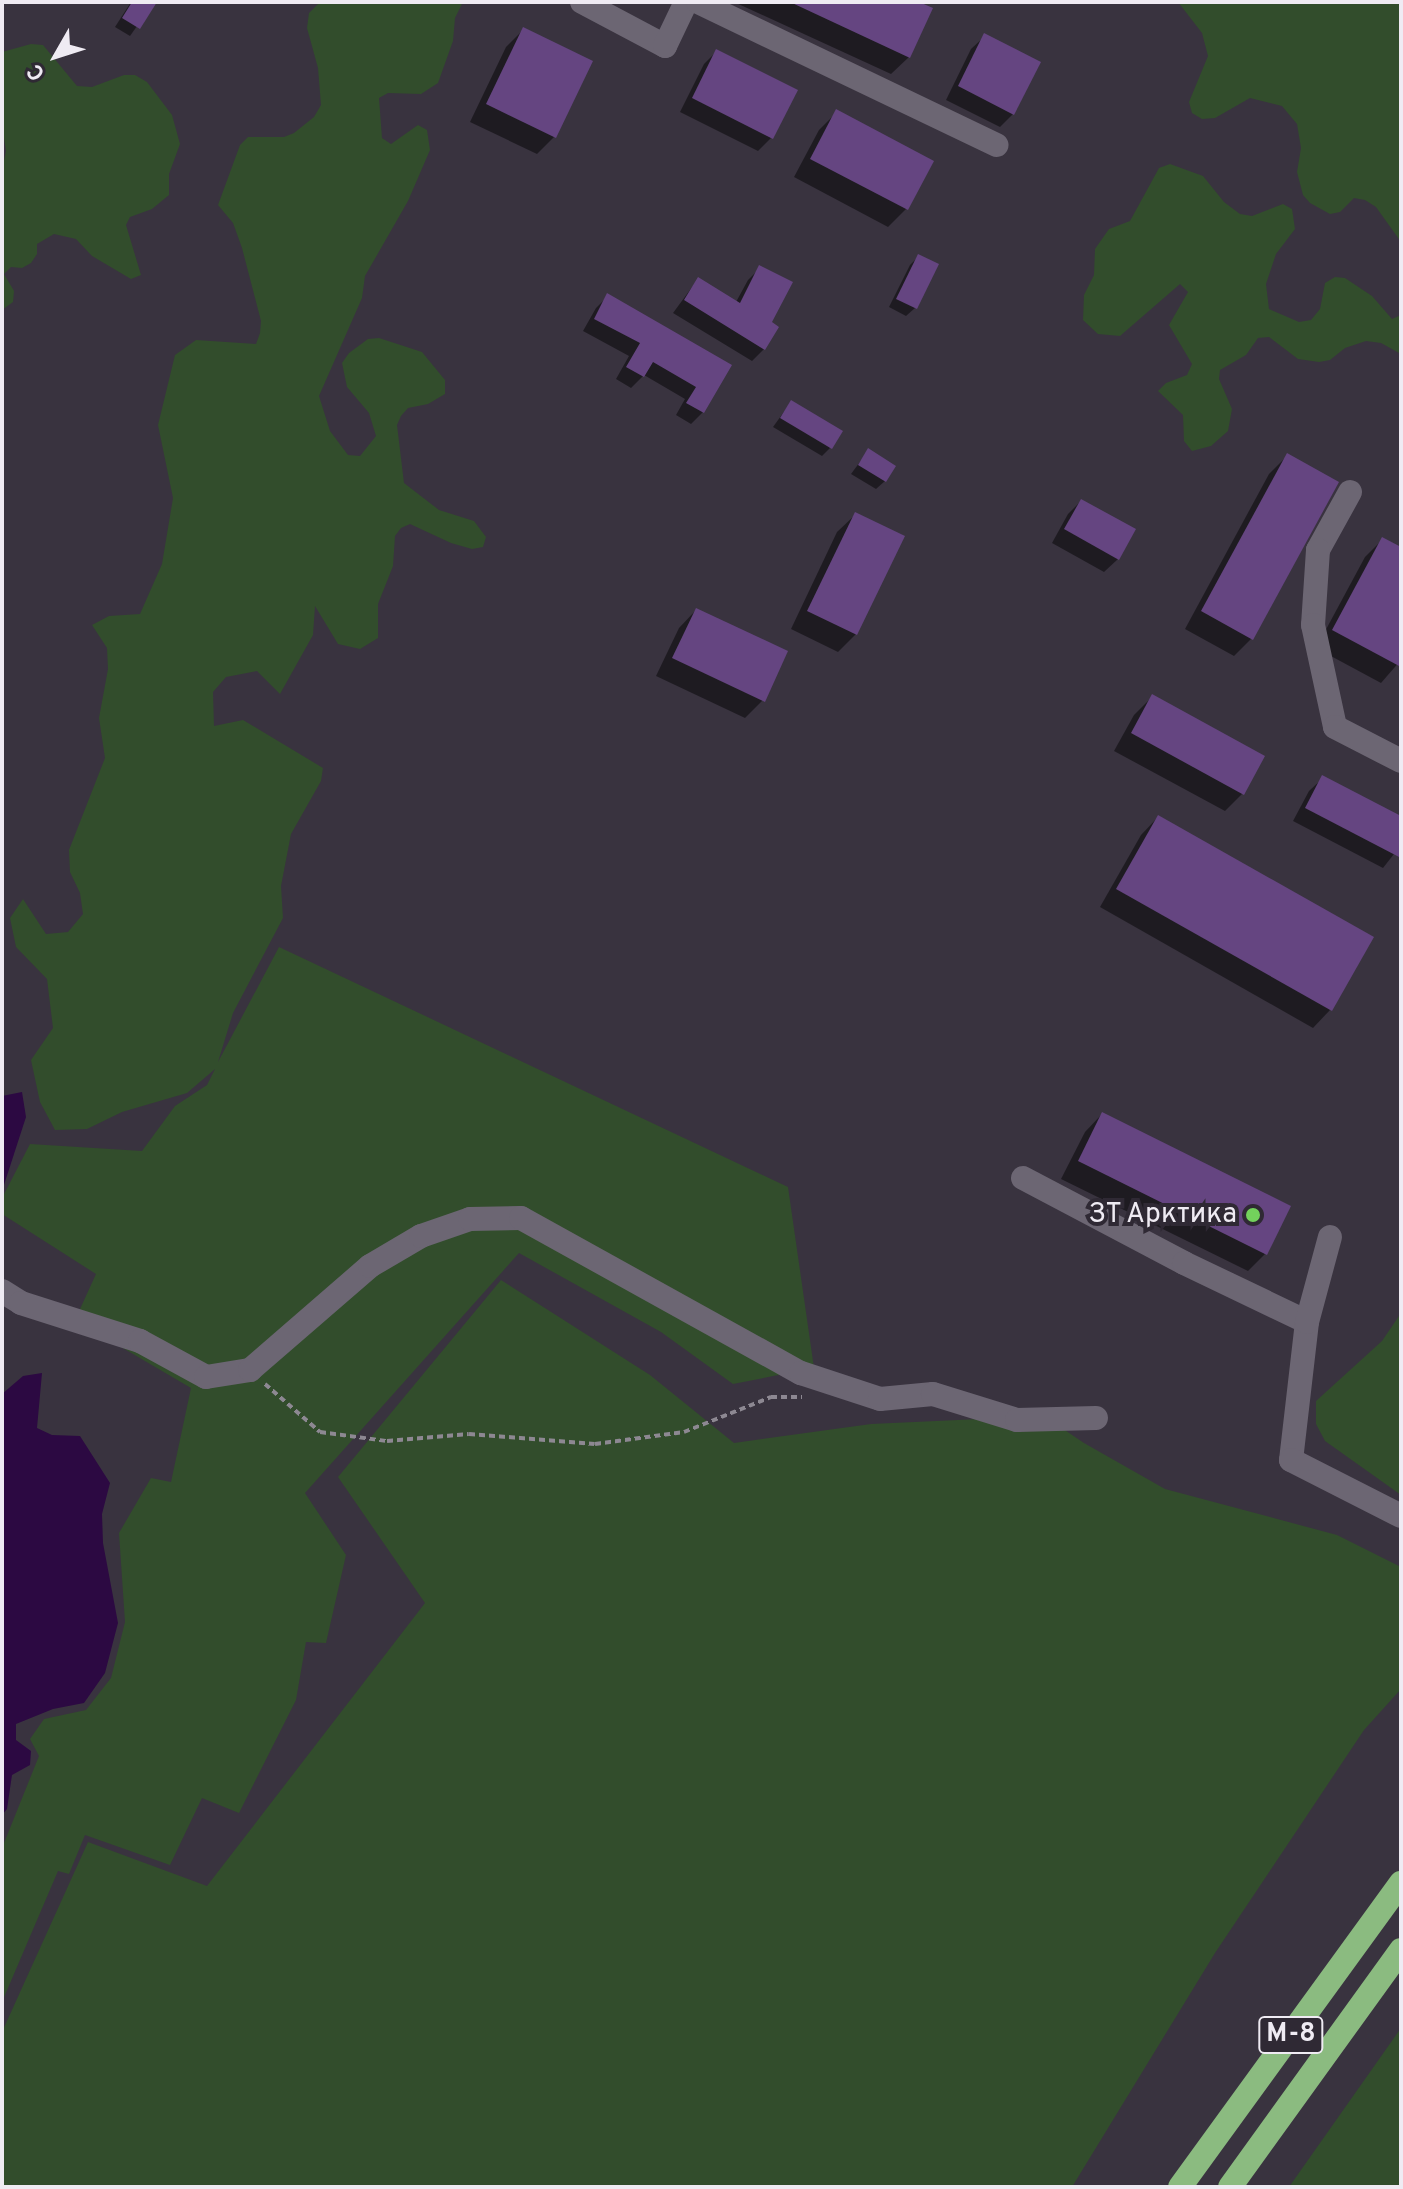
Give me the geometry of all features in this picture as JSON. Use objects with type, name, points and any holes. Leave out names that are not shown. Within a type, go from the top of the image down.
[{"type":"highway","name":"М-8","points":[[1180,2187],[1401,1883]]},
{"type":"highway","name":"М-8","points":[[1230,2187],[1401,1950]]},
{"type":"lane","points":[[582,2],[665,46],[686,2]]},
{"type":"lane","points":[[698,2],[997,145]]},
{"type":"lane","points":[[1350,492],[1318,550],[1313,625],[1335,727],[1401,761]]},
{"type":"lane","points":[[1023,1178],[1307,1322]]},
{"type":"lane","points":[[2,1291],[21,1303],[140,1341],[206,1377],[250,1370],[370,1266],[421,1236],[470,1219],[521,1218],[801,1373],[880,1399],[933,1394],[1017,1420],[1096,1418]]},
{"type":"lane","points":[[1330,1237],[1307,1322],[1291,1460],[1401,1516]]},
{"type":"path","points":[[250,1370],[320,1432],[387,1441],[469,1434],[595,1444],[684,1432],[771,1397],[802,1397]]},
{"type":"green space","points":[[320,2],[463,2],[455,18],[453,41],[438,83],[421,94],[388,93],[379,98],[382,138],[391,144],[418,125],[427,130],[430,150],[408,201],[365,276],[362,298],[319,396],[330,431],[348,455],[360,456],[376,436],[369,413],[347,387],[342,363],[349,353],[368,339],[379,338],[422,352],[445,380],[445,394],[428,404],[408,408],[401,416],[397,425],[404,483],[439,510],[474,521],[486,537],[483,547],[472,549],[410,524],[401,528],[395,536],[393,566],[378,604],[378,638],[360,649],[338,644],[315,606],[313,635],[280,694],[257,671],[226,677],[213,692],[214,726],[243,720],[323,768],[321,781],[291,834],[281,886],[283,918],[233,1013],[218,1062],[279,947],[788,1187],[814,1368],[733,1384],[661,1332],[519,1253],[305,1493],[346,1555],[326,1643],[306,1642],[296,1700],[239,1813],[202,1798],[170,1865],[85,1835],[69,1874],[58,1871],[2,2002],[2,1848],[39,1756],[30,1739],[44,1719],[86,1710],[111,1678],[125,1622],[119,1533],[151,1478],[171,1482],[191,1388],[75,1320],[96,1274],[2,1214],[2,1198],[30,1144],[142,1151],[175,1106],[207,1085],[215,1069],[187,1093],[122,1112],[87,1129],[55,1130],[40,1102],[31,1060],[53,1028],[47,979],[16,947],[10,918],[23,899],[46,934],[68,932],[83,914],[80,893],[70,872],[69,850],[105,758],[99,718],[108,669],[107,648],[92,625],[109,616],[140,614],[162,564],[173,498],[158,425],[175,355],[196,340],[256,344],[261,321],[242,248],[233,223],[218,205],[240,145],[248,137],[284,137],[294,133],[314,117],[321,105],[318,68],[307,28],[309,13]]},
{"type":"green space","points":[[1178,2],[1401,2],[1401,242],[1376,207],[1365,200],[1354,198],[1340,212],[1330,214],[1310,203],[1303,195],[1297,172],[1301,148],[1297,124],[1282,106],[1250,98],[1215,118],[1202,119],[1192,113],[1189,102],[1208,56],[1202,33]]},
{"type":"green space","points":[[31,44],[43,45],[77,86],[92,87],[124,75],[135,75],[147,82],[172,115],[180,144],[169,174],[169,195],[152,209],[130,217],[126,225],[141,275],[131,279],[92,256],[76,239],[54,234],[37,244],[37,254],[31,263],[22,268],[11,267],[4,274],[14,291],[13,302],[2,310],[2,170],[6,151],[2,125],[2,52]]},
{"type":"green space","points":[[1170,164],[1203,176],[1224,202],[1240,214],[1252,216],[1283,204],[1292,209],[1295,229],[1276,254],[1266,284],[1269,309],[1299,322],[1311,320],[1320,309],[1325,283],[1335,277],[1345,278],[1372,296],[1392,319],[1401,315],[1401,354],[1381,343],[1366,341],[1345,348],[1330,360],[1319,362],[1298,359],[1269,337],[1258,338],[1246,355],[1220,370],[1219,379],[1232,409],[1228,431],[1211,446],[1192,451],[1184,441],[1183,415],[1158,391],[1166,383],[1187,375],[1192,364],[1169,325],[1188,292],[1180,284],[1120,336],[1098,334],[1083,320],[1084,295],[1094,275],[1095,249],[1109,229],[1130,221],[1159,168]]},
{"type":"green space","points":[[501,1280],[650,1375],[734,1443],[871,1424],[1044,1416],[1084,1443],[1165,1489],[1337,1535],[1401,1567],[1401,1689],[1364,1730],[1215,1953],[1072,2187],[2,2187],[2,2032],[88,1842],[207,1886],[425,1603],[338,1477]]},
{"type":"green space","points":[[1401,1313],[1401,1495],[1325,1441],[1316,1424],[1316,1401],[1382,1341]]},
{"type":"green space","points":[[1401,2028],[1401,2187],[1289,2187]]},
{"type":"shaded area","points":[[22,1092],[26,1117],[2,1191],[2,1096]]},
{"type":"shaded area","points":[[42,1373],[37,1428],[52,1435],[80,1436],[110,1483],[102,1514],[103,1543],[118,1623],[105,1673],[84,1703],[53,1709],[16,1724],[16,1740],[31,1751],[30,1765],[12,1775],[7,1809],[2,1815],[2,1394],[23,1376]]},
{"type":"building","points":[[132,2],[157,2],[140,29],[122,18]]},
{"type":"building","points":[[790,2],[919,2],[933,8],[910,58]]},
{"type":"building","points":[[523,27],[593,61],[556,138],[486,104]]},
{"type":"building","points":[[984,33],[1041,62],[1014,115],[958,86]]},
{"type":"building","points":[[716,49],[798,90],[773,139],[692,98]]},
{"type":"building","points":[[836,109],[934,161],[908,210],[810,159]]},
{"type":"building","points":[[918,254],[939,264],[917,309],[896,299]]},
{"type":"building","points":[[759,265],[793,282],[772,322],[779,327],[765,350],[684,300],[698,277],[740,303]]},
{"type":"building","points":[[607,293],[732,365],[704,413],[686,403],[696,387],[653,362],[644,377],[626,367],[640,343],[594,319]]},
{"type":"building","points":[[791,400],[843,431],[832,449],[780,418]]},
{"type":"building","points":[[868,448],[896,466],[886,482],[858,465]]},
{"type":"building","points":[[1287,453],[1339,482],[1253,640],[1201,611]]},
{"type":"building","points":[[1081,499],[1136,529],[1119,560],[1064,529]]},
{"type":"building","points":[[855,512],[905,536],[857,635],[807,611]]},
{"type":"building","points":[[1382,537],[1401,547],[1401,667],[1332,630]]},
{"type":"building","points":[[696,608],[788,651],[765,702],[672,658]]},
{"type":"building","points":[[1152,694],[1265,756],[1244,795],[1131,733]]},
{"type":"building","points":[[1322,775],[1401,816],[1401,858],[1305,808]]},
{"type":"building","points":[[1158,815],[1374,937],[1332,1011],[1116,889]]},
{"type":"building","points":[[1102,1112],[1291,1206],[1267,1255],[1078,1161]]},
{"type":"place","name":"ЗТ Арктика","points":[[1253,1215]]}]
